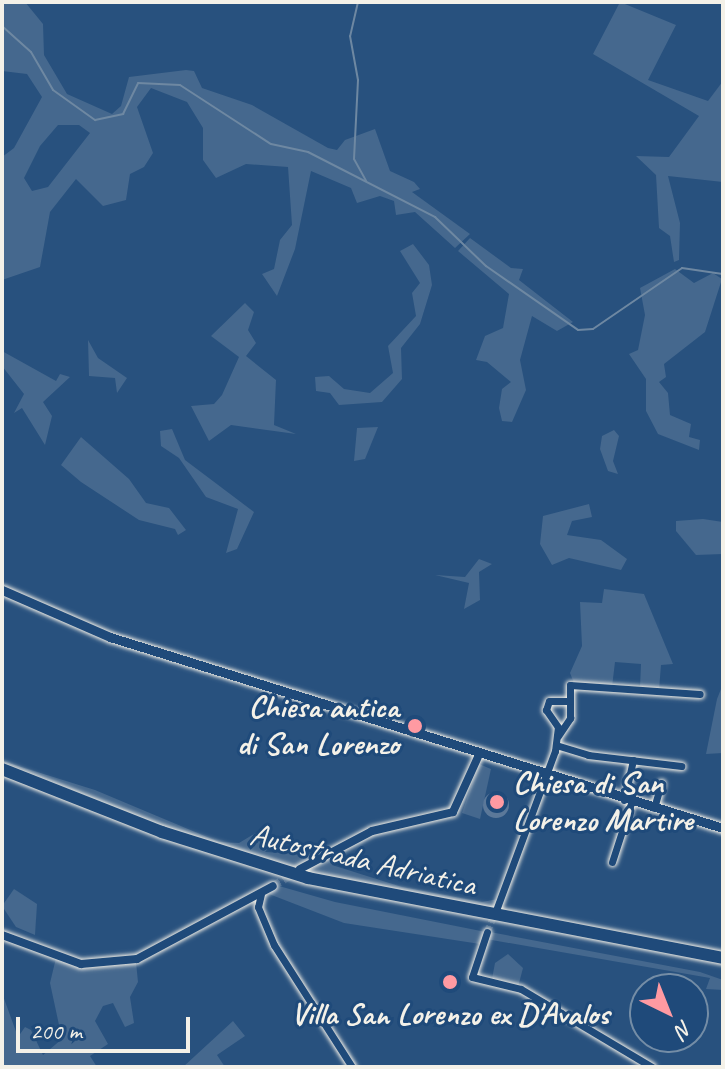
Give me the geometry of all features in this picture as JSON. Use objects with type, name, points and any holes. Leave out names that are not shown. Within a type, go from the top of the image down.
[{"type":"highway","name":"Autostrada Adriatica","points":[[2,769],[195,843],[336,885],[723,958]]},
{"type":"highway","name":"Autostrada Adriatica","points":[[2,778],[158,839],[304,885],[723,967]]},
{"type":"main road","points":[[2,590],[110,637],[478,757],[723,828]]},
{"type":"street","points":[[495,913],[546,778],[557,740],[570,718],[570,685],[700,694]]},
{"type":"street","points":[[557,740],[546,710],[549,701],[570,701]]},
{"type":"street","points":[[557,740],[633,760],[681,766]]},
{"type":"street","points":[[300,869],[372,831],[453,812],[478,757]]},
{"type":"street","points":[[612,862],[628,802],[633,760]]},
{"type":"street","points":[[654,809],[661,783]]},
{"type":"street","points":[[2,935],[81,964],[137,959],[273,886]]},
{"type":"street","points":[[261,894],[258,907],[274,945],[352,1067]]},
{"type":"street","points":[[487,932],[472,977],[531,994],[652,1067]]},
{"type":"shaded area","points":[[2,2],[25,2],[43,24],[44,55],[67,94],[112,114],[121,106],[129,77],[186,70],[194,71],[202,88],[252,105],[328,148],[337,150],[345,140],[375,129],[390,171],[414,182],[420,189],[412,192],[470,234],[455,248],[415,212],[396,215],[394,201],[380,196],[357,203],[351,188],[311,171],[295,249],[277,296],[262,274],[274,269],[280,240],[292,225],[288,167],[246,164],[216,178],[203,160],[203,128],[187,102],[151,88],[137,107],[153,153],[144,167],[130,174],[126,200],[103,206],[76,179],[50,212],[40,267],[2,280],[2,157],[14,148],[42,97],[27,74],[2,71]],"holes":[[[58,125],[79,125],[90,133],[48,187],[32,191],[24,178],[40,146]]]},
{"type":"shaded area","points":[[620,2],[676,25],[648,80],[708,101],[723,81],[723,182],[668,176],[680,223],[679,260],[674,262],[670,236],[659,228],[656,175],[636,156],[669,157],[699,116],[593,54]]},
{"type":"shaded area","points":[[470,238],[511,268],[523,269],[519,280],[573,322],[557,331],[532,316],[520,360],[526,390],[512,422],[502,421],[499,408],[502,389],[511,382],[487,362],[476,360],[485,336],[503,328],[509,294],[458,251]]},
{"type":"shaded area","points":[[413,244],[429,265],[432,285],[420,324],[401,348],[402,379],[382,402],[339,405],[330,393],[316,391],[315,377],[329,376],[344,389],[370,393],[393,373],[388,346],[416,316],[412,293],[420,283],[400,251]]},
{"type":"shaded area","points":[[675,269],[694,283],[713,273],[722,279],[705,332],[664,364],[666,377],[659,382],[668,393],[670,415],[691,424],[689,437],[700,440],[699,450],[658,434],[646,411],[646,379],[629,354],[638,350],[645,315],[640,288]]},
{"type":"shaded area","points":[[245,303],[254,312],[248,330],[256,343],[246,356],[276,380],[274,425],[296,434],[231,425],[209,441],[191,406],[214,404],[222,395],[239,357],[211,336]]},
{"type":"shaded area","points":[[88,340],[98,358],[127,378],[117,393],[115,378],[89,376]]},
{"type":"shaded area","points":[[2,351],[56,381],[60,374],[70,377],[43,402],[52,416],[45,445],[22,408],[14,413],[24,394],[2,366]]},
{"type":"shaded area","points":[[378,427],[365,459],[354,461],[357,428]]},
{"type":"shaded area","points":[[172,429],[185,460],[254,512],[237,549],[226,553],[238,509],[206,497],[179,458],[161,446],[160,431]]},
{"type":"shaded area","points":[[614,430],[619,436],[613,461],[618,474],[608,471],[600,449],[602,436]]},
{"type":"shaded area","points":[[81,437],[129,479],[146,503],[169,508],[186,530],[178,535],[175,529],[139,520],[61,465]]},
{"type":"shaded area","points":[[589,504],[592,517],[572,521],[567,535],[601,540],[627,559],[621,570],[569,558],[552,565],[540,544],[543,516]]},
{"type":"shaded area","points":[[703,519],[723,522],[723,554],[696,555],[676,531],[676,521]]},
{"type":"shaded area","points":[[479,559],[492,564],[479,572],[480,600],[464,609],[469,583],[435,575],[465,577]]},
{"type":"shaded area","points":[[604,589],[644,594],[673,664],[661,665],[659,690],[640,688],[641,664],[615,662],[612,687],[574,683],[570,673],[582,646],[580,602],[602,603]]},
{"type":"shaded area","points":[[723,684],[723,753],[706,754],[717,699]]},
{"type":"shaded area","points":[[2,761],[95,790],[219,842],[239,843],[259,831],[273,842],[265,852],[320,855],[296,869],[189,837]]},
{"type":"shaded area","points":[[479,764],[491,769],[480,819],[462,813]]},
{"type":"shaded area","points":[[335,855],[332,865],[402,887],[482,902],[498,899],[492,912],[300,871]]},
{"type":"shaded area","points":[[279,886],[335,902],[486,932],[480,944],[344,923],[269,894]]},
{"type":"shaded area","points":[[14,889],[37,904],[35,935],[16,927],[2,906]]},
{"type":"shaded area","points":[[490,932],[703,973],[681,973],[486,939]]},
{"type":"shaded area","points":[[508,954],[523,968],[518,987],[492,979],[495,963]]},
{"type":"shaded area","points":[[56,958],[93,966],[136,962],[138,982],[130,997],[134,1023],[125,1027],[113,1003],[103,1006],[95,1021],[108,1044],[90,1056],[97,1067],[2,1067],[2,993],[18,1037],[25,1027],[31,1030],[43,1055],[62,1039],[50,983]]},
{"type":"shaded area","points":[[709,975],[723,980],[723,990],[709,989]]},
{"type":"shaded area","points":[[233,1021],[245,1036],[217,1055],[225,1067],[183,1067]]},
{"type":"building","name":"Chiesa di San Lorenzo Martire","points":[[496,792],[506,795],[509,805],[506,815],[496,818],[486,815],[483,805],[486,795]]},
{"type":"waterway","points":[[358,2],[350,36],[358,80],[354,159],[366,181]]},
{"type":"waterway","points":[[2,26],[31,52],[53,90],[95,120],[123,114],[138,83],[180,85],[271,144],[308,152],[435,217],[486,266],[578,330],[593,329],[682,268],[723,274]]},
{"type":"tunnel","points":[[273,886],[296,872]]},
{"type":"tunnel","points":[[487,932],[495,913]]},
{"type":"place","name":"Chiesa antica di San Lorenzo","points":[[415,726]]},
{"type":"place","name":"Chiesa di San Lorenzo Martire","points":[[497,802]]},
{"type":"place","name":"Villa San Lorenzo ex D'Avalos","points":[[450,982]]}]
